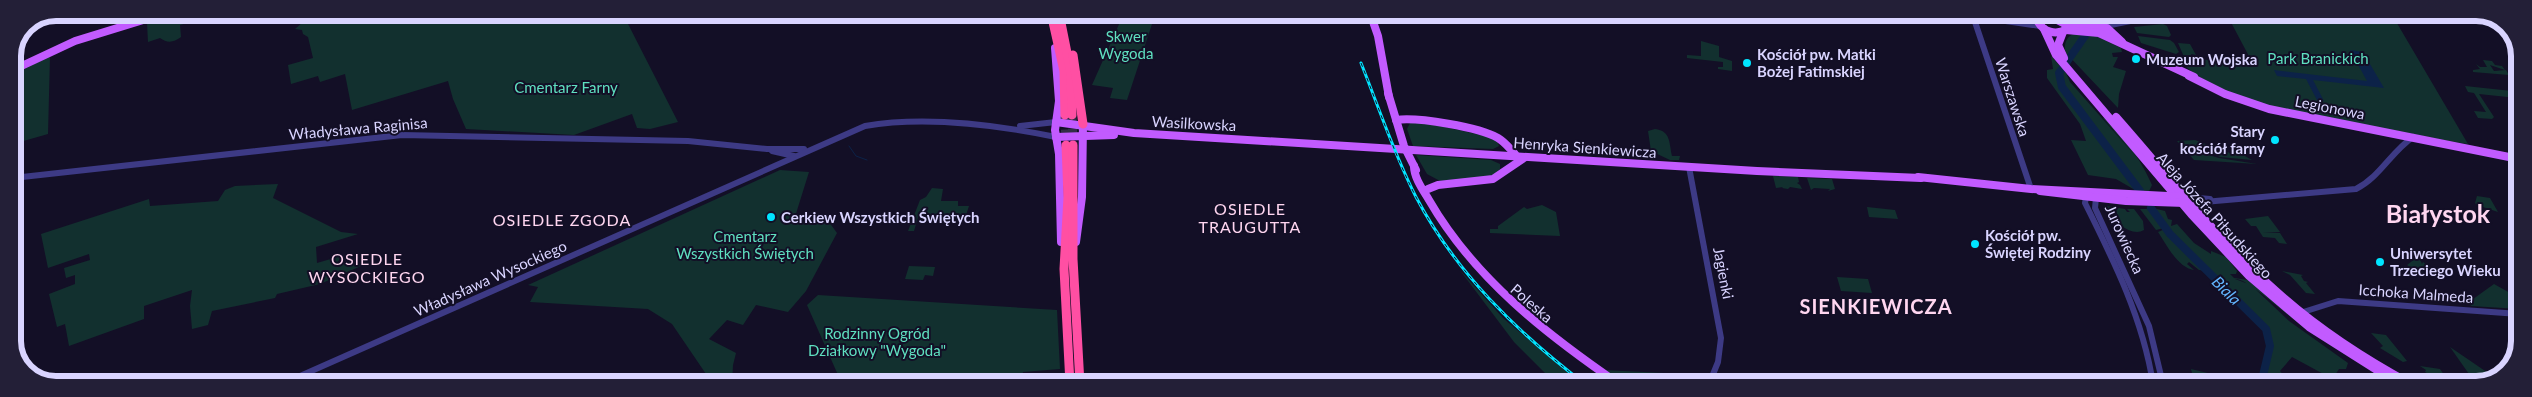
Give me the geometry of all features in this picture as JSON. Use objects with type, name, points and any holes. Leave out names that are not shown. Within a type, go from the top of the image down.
[{"type":"highway","points":[[1054,24],[1064,71],[1068,115],[1071,73],[1060,21]]},
{"type":"highway","points":[[1054,24],[1055,48]]},
{"type":"highway","points":[[1062,30],[1075,61],[1084,124]]},
{"type":"highway","points":[[1064,269],[1070,145],[1073,259],[1080,375]]},
{"type":"highway","points":[[1061,242],[1070,375]]},
{"type":"highway","points":[[1073,259],[1076,242]]},
{"type":"main road","points":[[21,64],[73,40],[129,21]]},
{"type":"main road","points":[[21,64],[75,41],[138,21]]},
{"type":"main road","name":"Poleska","points":[[1373,22],[1378,33],[1389,103],[1404,146],[1414,166],[1414,173],[1425,189],[1438,216],[1446,224],[1472,262],[1514,307],[1565,347],[1606,376]]},
{"type":"main road","name":"Aleja Józefa Piłsudskiego","points":[[2043,22],[2050,44],[2062,59],[2237,264],[2291,313],[2331,343],[2386,376]]},
{"type":"main road","points":[[2044,22],[2054,33],[2075,28],[2092,29],[2101,27],[2113,32],[2125,45]]},
{"type":"main road","points":[[2060,22],[2064,31],[2058,45],[2062,59]]},
{"type":"main road","points":[[2062,22],[2075,28]]},
{"type":"main road","name":"Legionowa","points":[[2092,29],[2189,76],[2262,107],[2511,156]]},
{"type":"main road","points":[[1055,48],[1059,94],[1056,137],[1059,161],[1061,242]]},
{"type":"main road","points":[[1396,120],[1416,120],[1489,135],[1503,142],[1515,154]]},
{"type":"main road","name":"Wasilkowska","points":[[1056,122],[1084,124],[1104,130],[1134,133],[1284,143]]},
{"type":"main road","points":[[1076,242],[1080,223],[1084,124]]},
{"type":"main road","name":"Wasilkowska","points":[[1056,137],[1125,135],[1495,155]]},
{"type":"main road","points":[[1503,142],[1495,155],[1502,162],[1506,171]]},
{"type":"main road","name":"Henryka Sienkiewicza","points":[[1495,155],[1515,154],[1624,162]]},
{"type":"main road","name":"Henryka Sienkiewicza","points":[[1495,155],[1921,178],[2095,195],[2184,200]]},
{"type":"main road","points":[[1425,189],[1493,179],[1524,158]]},
{"type":"main road","name":"Henryka Sienkiewicza","points":[[2032,189],[2047,194],[2086,197],[2095,195]]},
{"type":"main road","name":"Aleja Józefa Piłsudskiego","points":[[2184,200],[2258,275],[2302,313],[2358,353],[2397,376]]},
{"type":"street","name":"Warszawska","points":[[1976,22],[2032,189]]},
{"type":"street","points":[[2101,27],[2117,22]]},
{"type":"street","points":[[2103,34],[2109,35],[2113,32],[2114,26],[2119,22]]},
{"type":"street","points":[[808,149],[865,126],[892,122],[1025,126],[1056,122]]},
{"type":"street","points":[[795,157],[859,131],[892,122]]},
{"type":"street","points":[[964,124],[1020,129],[1056,137]]},
{"type":"street","points":[[2392,134],[2403,145]]},
{"type":"street","name":"Władysława Raginisa","points":[[21,177],[402,135],[688,141],[767,149],[808,149]]},
{"type":"street","name":"Henryka Sienkiewicza","points":[[2184,200],[2224,200],[2356,189],[2367,184],[2403,145],[2413,137]]},
{"type":"street","name":"Władysława Raginisa","points":[[767,149],[795,157]]},
{"type":"street","name":"Władysława Wysockiego","points":[[302,375],[795,157],[808,149]]},
{"type":"street","points":[[779,153],[779,162]]},
{"type":"street","name":"Władysława Wysockiego","points":[[763,171],[779,162],[795,157]]},
{"type":"street","name":"Jagienki","points":[[1688,165],[1721,338],[1718,362],[1712,376]]},
{"type":"street","name":"Jurowiecka","points":[[2095,195],[2094,203],[2101,230]]},
{"type":"street","name":"Jurowiecka","points":[[2086,197],[2085,203],[2089,212],[2101,230],[2119,268],[2134,292],[2154,339],[2161,376]]},
{"type":"street","points":[[2089,212],[2098,213]]},
{"type":"street","name":"Jurowiecka","points":[[2119,268],[2124,289],[2144,337],[2151,376]]},
{"type":"street","name":"Jurowiecka","points":[[2124,289],[2134,292]]},
{"type":"street","name":"Icchoka Malmeda","points":[[2302,313],[2309,313],[2313,308],[2327,302],[2338,301],[2510,313]]},
{"type":"street","points":[[2291,313],[2302,313]]},
{"type":"street","points":[[2144,337],[2154,339]]},
{"type":"green space","points":[[153,21],[195,21],[180,25],[181,37],[173,41],[165,41],[160,38],[148,42],[147,23]]},
{"type":"green space","name":"Cmentarz Farny","points":[[627,21],[678,122],[650,129],[637,128],[632,114],[574,135],[466,129],[453,99],[448,81],[352,110],[345,74],[320,82],[318,76],[291,84],[288,65],[313,58],[308,37],[303,34],[302,30],[295,29],[303,22]]},
{"type":"green space","name":"Skwer Wygoda","points":[[1120,21],[1153,21],[1127,100],[1110,98],[1113,88],[1092,85]]},
{"type":"green space","points":[[2077,22],[2099,22],[2092,24]]},
{"type":"green space","name":"Park Branickich","points":[[2231,22],[2396,22],[2468,144],[2317,117],[2254,101],[2226,90],[2201,77],[2181,62],[2194,62],[2192,58],[2223,62],[2223,60],[2226,66],[2229,66],[2226,61],[2245,64],[2251,60]]},
{"type":"green space","points":[[2163,24],[2167,26],[2171,35],[2169,37],[2137,33],[2134,27]]},
{"type":"green space","points":[[2074,34],[2094,35],[2121,48],[2122,52],[2112,53],[2113,57],[2118,57],[2113,67],[2126,71],[2119,94],[2118,108],[2066,53],[2066,42]]},
{"type":"green space","points":[[2138,36],[2170,40],[2179,52],[2176,54],[2141,43]]},
{"type":"green space","points":[[1701,41],[1719,46],[1719,57],[1732,61],[1732,71],[1718,69],[1718,67],[1723,67],[1723,62],[1687,58],[1687,55],[1701,56]]},
{"type":"green space","points":[[2178,43],[2190,44],[2196,55],[2191,54],[2192,58],[2184,57]]},
{"type":"green space","points":[[50,56],[48,134],[21,142],[21,71]]},
{"type":"green space","points":[[2051,56],[2066,73],[2070,82],[2138,159],[2152,185],[2149,191],[2135,190],[2116,179],[2088,175],[2071,140],[2086,141],[2080,124],[2047,78],[2047,70],[2053,69]]},
{"type":"green space","points":[[2483,60],[2492,61],[2495,65],[2502,66],[2505,70],[2490,65],[2494,71],[2506,70],[2509,75],[2473,72],[2473,70],[2480,69],[2476,64],[2480,67],[2487,67]]},
{"type":"green space","points":[[2465,86],[2511,91],[2511,97],[2479,94],[2494,117],[2492,119],[2478,118],[2474,111],[2486,112],[2474,93],[2468,92]]},
{"type":"green space","points":[[2107,117],[2138,159],[2103,118]]},
{"type":"green space","points":[[1410,123],[1426,123],[1490,137],[1497,141],[1499,146],[1493,149],[1413,146],[1407,129]]},
{"type":"green space","points":[[1655,129],[1667,135],[1672,156],[1680,156],[1679,160],[1670,160],[1651,151],[1648,131]]},
{"type":"green space","points":[[2195,140],[2230,153],[2231,148],[2235,151],[2232,156],[2236,151],[2252,160],[2220,157],[2197,147],[2198,142],[2196,146],[2188,146],[2187,149],[2196,155],[2202,153],[2219,158],[2257,164],[2194,160],[2177,141]]},
{"type":"green space","points":[[1416,155],[1491,160],[1500,164],[1500,169],[1493,176],[1442,182],[1427,174]]},
{"type":"green space","name":"Cmentarz Wszystkich Świętych","points":[[780,170],[809,172],[794,220],[829,222],[837,233],[806,291],[788,312],[756,305],[743,325],[727,320],[709,339],[736,353],[732,375],[706,375],[672,324],[648,309],[530,302],[538,287],[528,285]]},
{"type":"green space","points":[[1773,176],[1798,177],[1799,182],[1797,183],[1802,189],[1790,187],[1788,189],[1783,187],[1776,188]]},
{"type":"green space","points":[[1807,178],[1832,179],[1835,189],[1828,191],[1830,189],[1814,188],[1811,190]]},
{"type":"green space","points":[[278,184],[273,198],[341,232],[358,234],[316,247],[317,263],[341,256],[337,264],[368,263],[320,284],[277,294],[275,298],[212,311],[208,325],[192,329],[190,306],[192,290],[144,306],[144,319],[69,346],[65,324],[57,327],[49,294],[75,284],[75,275],[66,278],[64,268],[90,260],[89,254],[48,268],[41,234],[149,199],[150,206],[218,201],[225,190],[235,186]]},
{"type":"green space","points":[[932,188],[943,189],[941,201],[958,201],[958,206],[969,206],[965,218],[919,214],[914,231],[908,231],[920,200],[926,197]]},
{"type":"green space","points":[[2477,196],[2490,198],[2498,212],[2477,205],[2475,203]]},
{"type":"green space","points":[[1542,205],[1556,212],[1560,236],[1490,233],[1490,229],[1498,229],[1498,226],[1524,207],[1527,209]]},
{"type":"green space","points":[[2106,206],[2125,209],[2127,212],[2130,212],[2127,209],[2134,209],[2143,221],[2144,230],[2135,232],[2125,228],[2109,215],[2117,214],[2116,209],[2103,208]]},
{"type":"green space","points":[[1867,207],[1895,210],[1898,219],[1869,217]]},
{"type":"green space","points":[[2153,208],[2165,211],[2168,219],[2172,220],[2171,226],[2177,224],[2194,243],[2211,254],[2211,251],[2226,257],[2237,271],[2236,274],[2230,274],[2234,278],[2249,280],[2302,325],[2255,289],[2289,321],[2348,363],[2346,369],[2339,369],[2335,375],[2327,376],[2292,357],[2280,371],[2284,376],[2263,376],[2270,346],[2266,329],[2173,236]]},
{"type":"green space","points":[[2140,209],[2150,209],[2164,228],[2156,230]]},
{"type":"green space","points":[[2268,216],[2280,232],[2263,233],[2280,233],[2287,244],[2279,243],[2275,238],[2263,237],[2256,226],[2251,226],[2245,219]]},
{"type":"green space","points":[[2165,229],[2208,271],[2199,270],[2189,262],[2187,264],[2194,270],[2183,265],[2158,232]]},
{"type":"green space","points":[[2420,255],[2425,258],[2420,259],[2422,264],[2423,262],[2432,269],[2421,277],[2407,265]]},
{"type":"green space","points":[[909,266],[935,267],[933,276],[925,275],[923,280],[905,279]]},
{"type":"green space","points":[[1459,269],[1503,318],[1571,376],[1548,376],[1514,342]]},
{"type":"green space","points":[[2282,271],[2303,275],[2301,276],[2304,281],[2308,282],[2306,283],[2315,294],[2306,293],[2290,275]]},
{"type":"green space","points":[[1837,277],[1868,279],[1872,293],[1841,291]]},
{"type":"green space","points":[[2494,284],[2510,293],[2510,308],[2471,306],[2469,302]]},
{"type":"green space","name":"Rodzinny Ogród Działkowy \"Wygoda\"","points":[[818,295],[1057,310],[1060,369],[1023,372],[1022,375],[838,375],[807,305]]},
{"type":"green space","points":[[2371,333],[2386,335],[2407,361],[2403,362],[2380,348],[2383,346]]},
{"type":"green space","points":[[2450,347],[2488,373],[2481,375],[2469,374]]},
{"type":"green space","points":[[2420,366],[2440,369],[2445,376],[2433,376],[2425,372],[2426,370]]},
{"type":"green space","points":[[2191,369],[2220,376],[2204,376],[2192,373]]},
{"type":"green space","points":[[1603,370],[1705,375],[1648,373],[1645,376],[1613,376]]},
{"type":"water","points":[[2350,50],[2363,52],[2384,88],[2313,80],[2324,101],[2317,100],[2306,79],[2277,76],[2274,70],[2367,81]]},
{"type":"waterway","name":"Biala","points":[[2087,33],[2059,73],[2062,87],[2140,191]]},
{"type":"waterway","points":[[849,146],[856,156],[867,160]]},
{"type":"waterway","name":"Biala","points":[[2151,208],[2170,234],[2266,329],[2270,346],[2263,376]]},
{"type":"tunnel","points":[[1072,115],[1073,144]]},
{"type":"tunnel","points":[[1065,116],[1066,145]]},
{"type":"railway","points":[[1361,63],[1408,181],[1432,225],[1469,276],[1490,300],[1536,344],[1575,376]]},
{"type":"place","name":"Muzeum Wojska","points":[[2136,59]]},
{"type":"place","name":"Kościół pw. Matki Bożej Fatimskiej","points":[[1747,63]]},
{"type":"place","name":"Stary kościół farny","points":[[2275,140]]},
{"type":"place","name":"Cerkiew Wszystkich Świętych","points":[[771,217]]},
{"type":"place","name":"Kościół pw. Świętej Rodziny","points":[[1975,244]]},
{"type":"place","name":"Uniwersytet Trzeciego Wieku","points":[[2380,262]]},
{"type":"district","name":"Białystok","points":[[2438,213]]},
{"type":"district","name":"OSIEDLE TRAUGUTTA","points":[[1250,217]]},
{"type":"district","name":"OSIEDLE ZGODA","points":[[562,219]]},
{"type":"district","name":"OSIEDLE WYSOCKIEGO","points":[[367,267]]},
{"type":"district","name":"SIENKIEWICZA","points":[[1876,306]]}]
